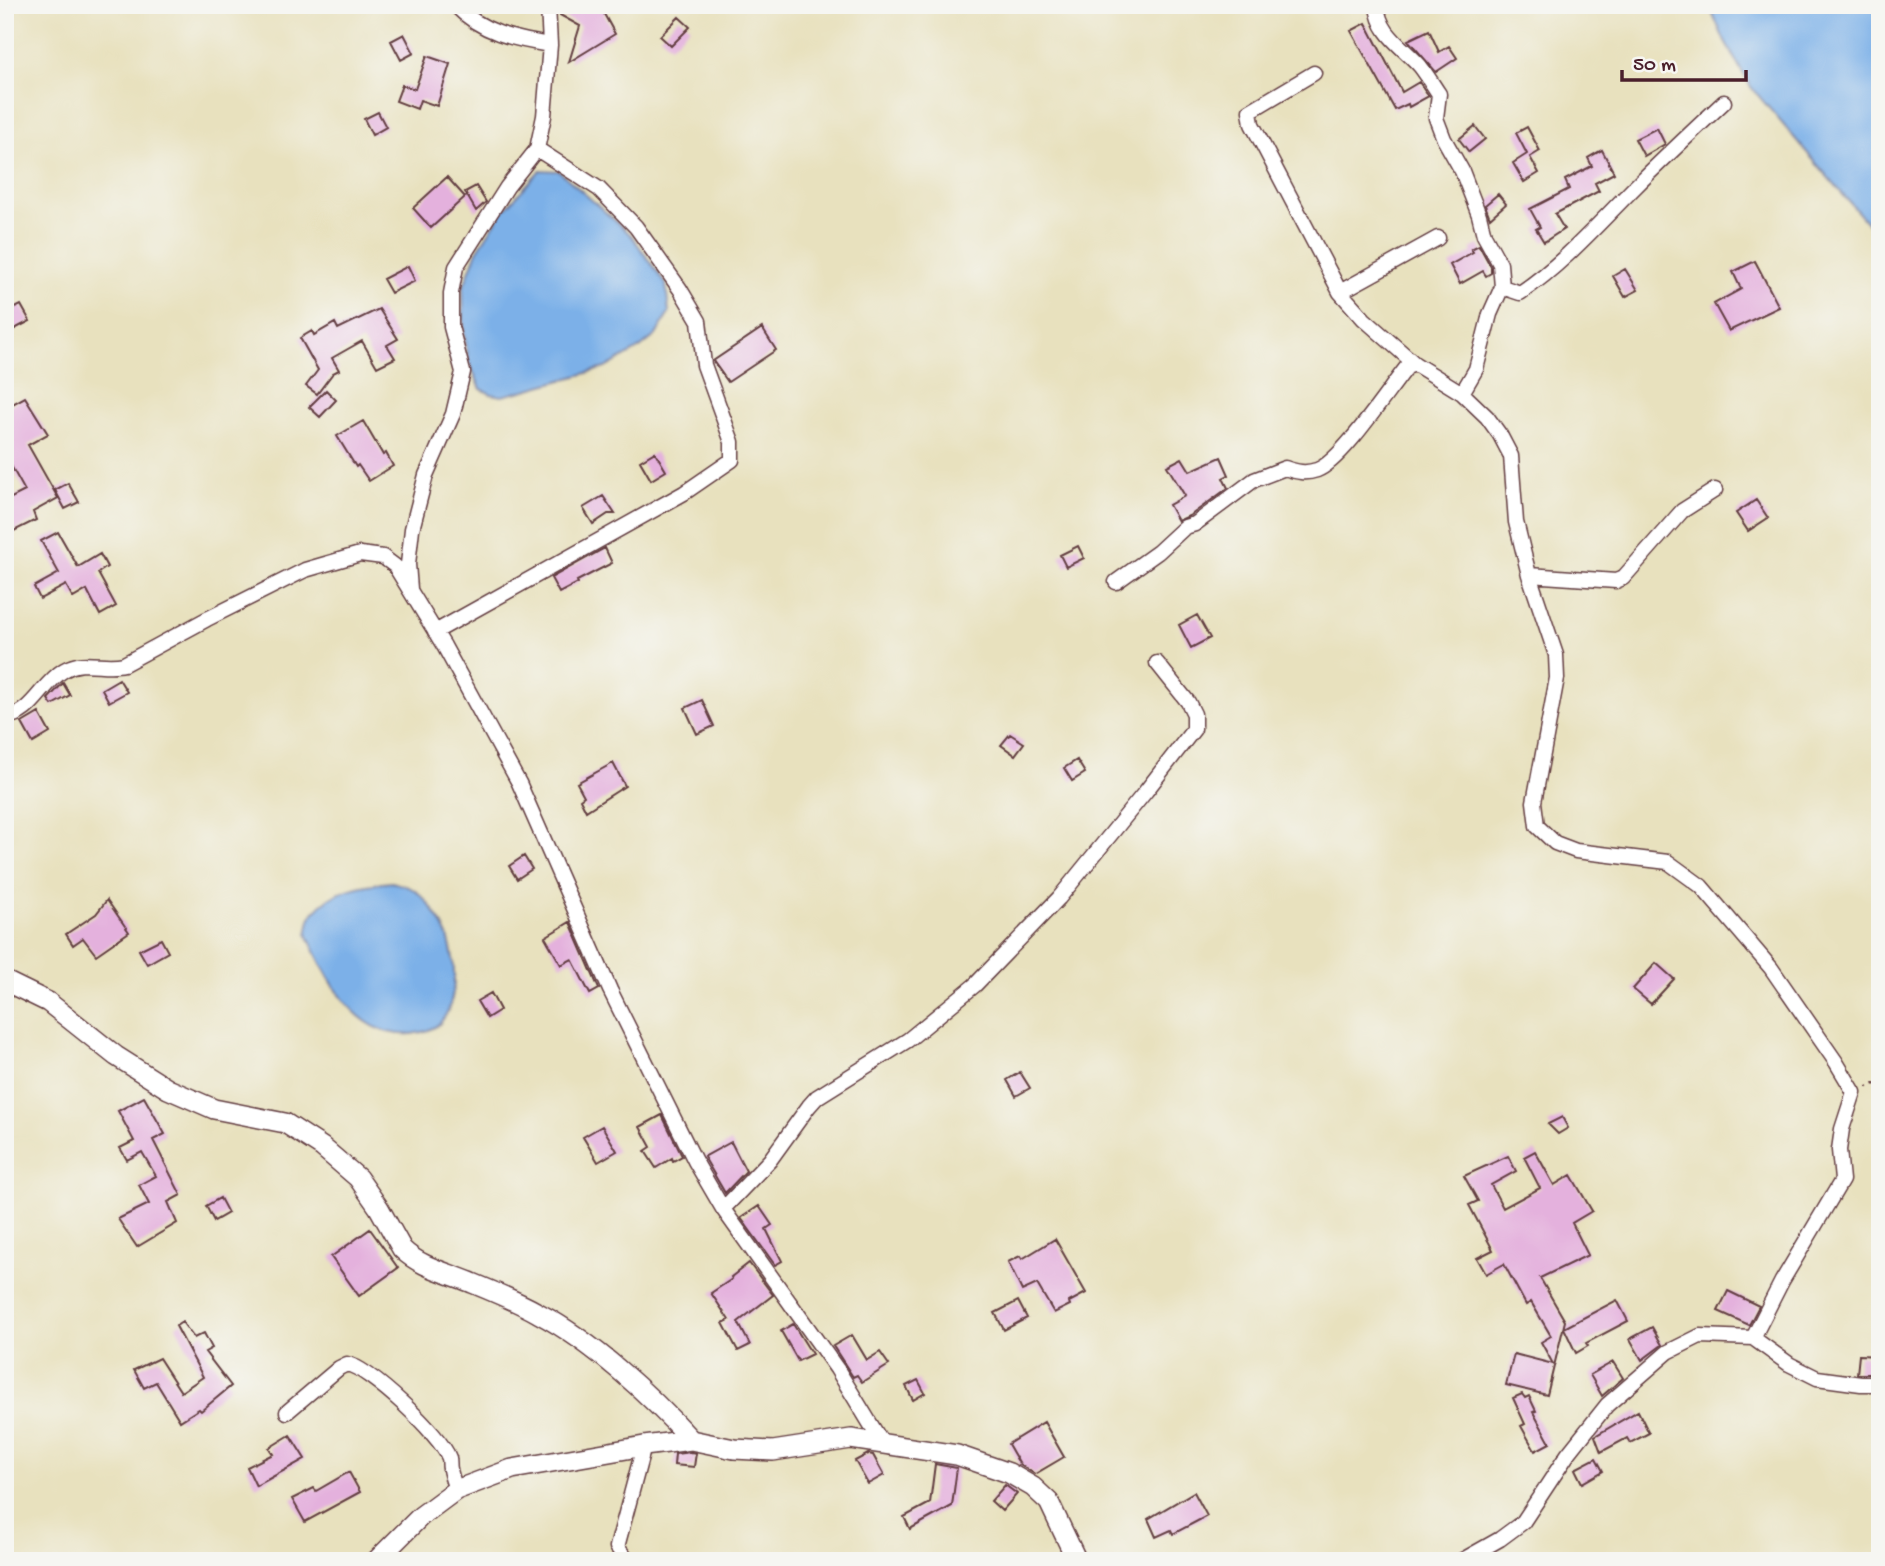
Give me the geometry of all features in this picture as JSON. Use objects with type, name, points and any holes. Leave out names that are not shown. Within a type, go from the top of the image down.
[{"type":"street","points":[[456,5],[470,20],[510,38],[550,45]]},
{"type":"street","points":[[410,594],[408,564],[412,529],[426,475],[453,414],[463,372],[451,327],[451,293],[456,267],[507,187],[537,149],[544,116],[550,45],[548,5]]},
{"type":"street","points":[[1377,5],[1378,19],[1389,35],[1420,66],[1439,94],[1436,118],[1462,171],[1484,235],[1500,264],[1502,287],[1490,314],[1476,369],[1462,393]]},
{"type":"street","points":[[1314,73],[1250,111],[1252,124],[1340,292],[1364,318],[1415,364],[1462,393],[1487,417],[1511,456],[1516,522],[1529,575],[1556,655],[1558,678],[1535,793],[1536,826],[1555,843],[1576,851],[1668,862],[1701,886],[1770,968],[1854,1092],[1842,1129],[1839,1150],[1842,1180],[1782,1281],[1753,1338]]},
{"type":"street","points":[[1502,287],[1520,293],[1538,281],[1724,102]]},
{"type":"street","points":[[435,632],[684,493],[732,460],[732,442],[704,365],[699,321],[680,289],[636,227],[598,189],[537,149]]},
{"type":"street","points":[[1340,292],[1437,238]]},
{"type":"street","points":[[1116,582],[1158,552],[1185,527],[1195,524],[1254,480],[1285,468],[1301,473],[1320,470],[1345,445],[1407,367],[1415,364]]},
{"type":"street","points":[[1529,575],[1616,581],[1623,578],[1682,511],[1715,490]]},
{"type":"street","points":[[5,717],[12,717],[28,708],[44,686],[66,668],[88,662],[115,666],[124,664],[207,619],[316,567],[360,554],[383,557],[395,566],[519,783],[610,990],[662,1096],[723,1209],[837,1369],[882,1443]]},
{"type":"street","points":[[723,1209],[770,1160],[817,1097],[908,1040],[975,985],[1059,898],[1146,791],[1194,729],[1194,714],[1188,702],[1157,663]]},
{"type":"street","points":[[5,981],[48,1002],[116,1056],[168,1089],[214,1108],[285,1124],[322,1147],[358,1178],[407,1254],[419,1263],[472,1282],[537,1312],[568,1331],[638,1387],[691,1440]]},
{"type":"street","points":[[1461,1561],[1500,1539],[1523,1522],[1568,1454],[1607,1405],[1668,1352],[1700,1336],[1753,1338],[1789,1364],[1817,1378],[1880,1384]]},
{"type":"street","points":[[287,1412],[339,1368],[347,1364],[356,1366],[394,1396],[431,1431],[449,1458],[456,1490]]},
{"type":"street","points":[[376,1561],[421,1516],[456,1490],[512,1469],[691,1440],[734,1449],[773,1451],[851,1439],[957,1455],[1009,1473],[1032,1487],[1049,1502],[1077,1561]]},
{"type":"street","points":[[628,1561],[617,1547],[644,1446]]},
{"type":"water","points":[[1709,5],[1875,5],[1880,12],[1880,238],[1751,87],[1725,42]]},
{"type":"water","points":[[540,170],[559,171],[631,235],[666,284],[669,313],[656,335],[640,348],[605,368],[502,396],[491,394],[481,389],[469,362],[464,334],[463,288],[477,251],[502,212]]},
{"type":"water","points":[[392,882],[415,890],[432,908],[447,934],[453,960],[453,994],[446,1015],[434,1028],[415,1034],[391,1033],[358,1016],[333,985],[307,934],[312,914],[330,898],[360,886]]},
{"type":"building","points":[[565,5],[610,5],[604,14],[615,34],[569,62],[580,26],[560,15]]},
{"type":"building","points":[[679,17],[690,27],[671,46],[660,36]]},
{"type":"building","points":[[1366,23],[1402,92],[1419,82],[1429,96],[1409,107],[1408,104],[1395,110],[1351,31]]},
{"type":"building","points":[[1429,30],[1439,52],[1449,46],[1457,58],[1436,72],[1408,40]]},
{"type":"building","points":[[404,34],[414,53],[401,60],[391,41]]},
{"type":"building","points":[[427,56],[450,64],[437,106],[420,100],[417,109],[396,101],[402,85],[415,89]]},
{"type":"building","points":[[378,112],[386,127],[372,135],[364,119]]},
{"type":"building","points":[[1475,126],[1485,139],[1469,152],[1459,139]]},
{"type":"building","points":[[1527,127],[1540,151],[1530,157],[1539,173],[1524,182],[1513,163],[1527,154],[1516,133]]},
{"type":"building","points":[[1657,128],[1665,144],[1644,156],[1635,139]]},
{"type":"building","points":[[1602,150],[1614,173],[1595,183],[1599,191],[1555,214],[1564,229],[1544,242],[1536,229],[1540,227],[1530,209],[1569,189],[1565,180],[1592,166],[1588,158]]},
{"type":"building","points":[[447,177],[465,197],[431,228],[413,208]]},
{"type":"building","points":[[476,186],[486,202],[476,211],[465,192]]},
{"type":"building","points":[[1498,194],[1506,204],[1490,218],[1485,205]]},
{"type":"building","points":[[1479,245],[1491,267],[1491,273],[1486,276],[1483,271],[1460,284],[1450,265],[1473,252],[1471,249]]},
{"type":"building","points":[[1755,261],[1779,307],[1729,331],[1714,304],[1741,289],[1733,272]]},
{"type":"building","points":[[408,266],[415,281],[391,293],[383,279]]},
{"type":"building","points":[[1625,269],[1638,290],[1625,297],[1613,276]]},
{"type":"building","points":[[21,305],[30,321],[5,334],[5,313]]},
{"type":"building","points":[[379,309],[398,339],[387,345],[395,358],[377,367],[362,341],[332,358],[339,370],[333,373],[317,394],[306,386],[318,370],[300,338],[312,331],[314,335],[335,323],[338,329]]},
{"type":"building","points":[[762,328],[776,350],[728,382],[713,361]]},
{"type":"building","points":[[326,390],[336,400],[320,417],[309,407]]},
{"type":"building","points":[[25,397],[48,434],[28,445],[58,498],[33,512],[36,520],[12,532],[5,517],[5,501],[25,491],[5,455],[5,408]]},
{"type":"building","points":[[363,421],[383,455],[386,453],[393,466],[369,481],[358,465],[356,467],[337,436]]},
{"type":"building","points":[[655,452],[666,471],[651,480],[640,461]]},
{"type":"building","points":[[1221,457],[1229,475],[1223,478],[1228,488],[1191,515],[1178,521],[1169,505],[1185,496],[1167,466],[1182,458],[1190,471]]},
{"type":"building","points":[[68,483],[79,502],[65,509],[55,490]]},
{"type":"building","points":[[603,496],[615,514],[608,514],[593,524],[583,508]]},
{"type":"building","points":[[1756,500],[1768,518],[1748,531],[1736,513]]},
{"type":"building","points":[[58,532],[78,567],[100,554],[107,567],[98,573],[116,606],[100,615],[87,590],[73,598],[66,585],[40,599],[34,587],[59,573],[41,541]]},
{"type":"building","points":[[1078,546],[1084,558],[1066,567],[1060,555]]},
{"type":"building","points":[[605,548],[612,563],[559,593],[551,578]]},
{"type":"building","points":[[1197,615],[1210,638],[1191,648],[1179,625]]},
{"type":"building","points":[[119,679],[127,692],[109,702],[102,689]]},
{"type":"building","points":[[63,683],[70,695],[52,705],[48,699]]},
{"type":"building","points":[[702,700],[714,726],[697,734],[685,708]]},
{"type":"building","points":[[39,713],[50,733],[33,743],[22,723]]},
{"type":"building","points":[[1010,734],[1024,743],[1015,755],[1001,745]]},
{"type":"building","points":[[1077,760],[1085,773],[1072,781],[1064,768]]},
{"type":"building","points":[[613,763],[625,786],[586,811],[580,799],[584,796],[577,783]]},
{"type":"building","points":[[524,856],[532,869],[517,879],[509,866]]},
{"type":"building","points":[[107,900],[129,932],[96,955],[83,938],[73,945],[66,934],[96,914]]},
{"type":"building","points":[[570,922],[599,989],[590,994],[572,959],[561,965],[545,937]]},
{"type":"building","points":[[161,939],[168,952],[147,964],[139,950]]},
{"type":"building","points":[[1656,963],[1674,979],[1651,1004],[1633,989]]},
{"type":"building","points":[[491,993],[500,1010],[487,1018],[477,1001]]},
{"type":"building","points":[[1020,1072],[1030,1088],[1016,1096],[1007,1080]]},
{"type":"building","points":[[144,1097],[165,1134],[153,1140],[181,1195],[168,1202],[177,1223],[137,1247],[118,1219],[149,1204],[139,1185],[156,1176],[142,1152],[127,1160],[120,1148],[134,1141],[118,1111]]},
{"type":"building","points":[[662,1115],[682,1156],[673,1161],[672,1158],[656,1168],[645,1151],[651,1147],[640,1127]]},
{"type":"building","points":[[1562,1117],[1568,1128],[1558,1134],[1548,1124]]},
{"type":"building","points":[[602,1126],[617,1151],[598,1162],[583,1137]]},
{"type":"building","points":[[731,1142],[746,1171],[725,1193],[704,1157]]},
{"type":"building","points":[[1535,1151],[1554,1185],[1571,1175],[1592,1211],[1572,1223],[1588,1255],[1540,1278],[1565,1321],[1547,1395],[1506,1385],[1514,1354],[1553,1364],[1541,1342],[1551,1336],[1531,1302],[1526,1305],[1504,1264],[1486,1274],[1477,1258],[1493,1250],[1469,1205],[1478,1201],[1464,1176],[1508,1156],[1516,1171],[1491,1185],[1503,1208],[1540,1188],[1524,1157]]},
{"type":"building","points":[[220,1198],[228,1213],[214,1221],[206,1206]]},
{"type":"building","points":[[759,1206],[772,1225],[766,1229],[782,1261],[775,1265],[741,1218]]},
{"type":"building","points":[[370,1229],[398,1268],[359,1296],[331,1257]]},
{"type":"building","points":[[1055,1239],[1086,1293],[1054,1313],[1037,1284],[1022,1291],[1008,1262],[1020,1256],[1022,1259]]},
{"type":"building","points":[[749,1263],[773,1295],[738,1322],[750,1345],[738,1351],[723,1323],[729,1320],[711,1293]]},
{"type":"building","points":[[1728,1291],[1759,1306],[1749,1325],[1718,1311]]},
{"type":"building","points":[[1617,1300],[1628,1321],[1586,1343],[1588,1346],[1576,1353],[1564,1328]]},
{"type":"building","points":[[1018,1301],[1027,1318],[1004,1330],[995,1313]]},
{"type":"building","points":[[182,1322],[194,1338],[204,1333],[212,1348],[205,1352],[231,1386],[201,1411],[199,1409],[180,1421],[156,1382],[144,1388],[134,1370],[159,1358],[181,1392],[203,1377],[176,1326]]},
{"type":"building","points":[[793,1324],[812,1354],[798,1361],[781,1331]]},
{"type":"building","points":[[1652,1327],[1662,1345],[1642,1360],[1630,1339]]},
{"type":"building","points":[[852,1335],[867,1360],[880,1352],[889,1365],[862,1382],[857,1375],[853,1377],[833,1346]]},
{"type":"building","points":[[1859,1355],[1880,1356],[1880,1374],[1857,1374]]},
{"type":"building","points":[[1613,1362],[1623,1378],[1602,1396],[1590,1375]]},
{"type":"building","points":[[918,1380],[925,1393],[913,1400],[906,1386]]},
{"type":"building","points":[[1522,1394],[1525,1398],[1529,1396],[1536,1411],[1533,1412],[1550,1443],[1535,1451],[1521,1426],[1525,1424],[1513,1398]]},
{"type":"building","points":[[1638,1411],[1649,1433],[1630,1443],[1627,1438],[1601,1452],[1595,1436]]},
{"type":"building","points":[[1044,1422],[1064,1457],[1035,1474],[1020,1465],[1008,1444]]},
{"type":"building","points":[[290,1435],[305,1459],[256,1486],[247,1467],[273,1454],[269,1448]]},
{"type":"building","points":[[696,1453],[694,1467],[674,1465],[675,1454]]},
{"type":"building","points":[[868,1454],[873,1455],[884,1475],[868,1484],[855,1461]]},
{"type":"building","points":[[1596,1458],[1603,1471],[1582,1483],[1575,1469]]},
{"type":"building","points":[[935,1464],[957,1468],[952,1506],[910,1529],[904,1517],[930,1503]]},
{"type":"building","points":[[349,1472],[360,1492],[305,1522],[292,1499],[314,1488],[316,1491]]},
{"type":"building","points":[[1005,1485],[1017,1494],[1002,1511],[991,1501]]},
{"type":"building","points":[[1194,1492],[1207,1516],[1173,1534],[1171,1530],[1156,1537],[1148,1519]]}]
